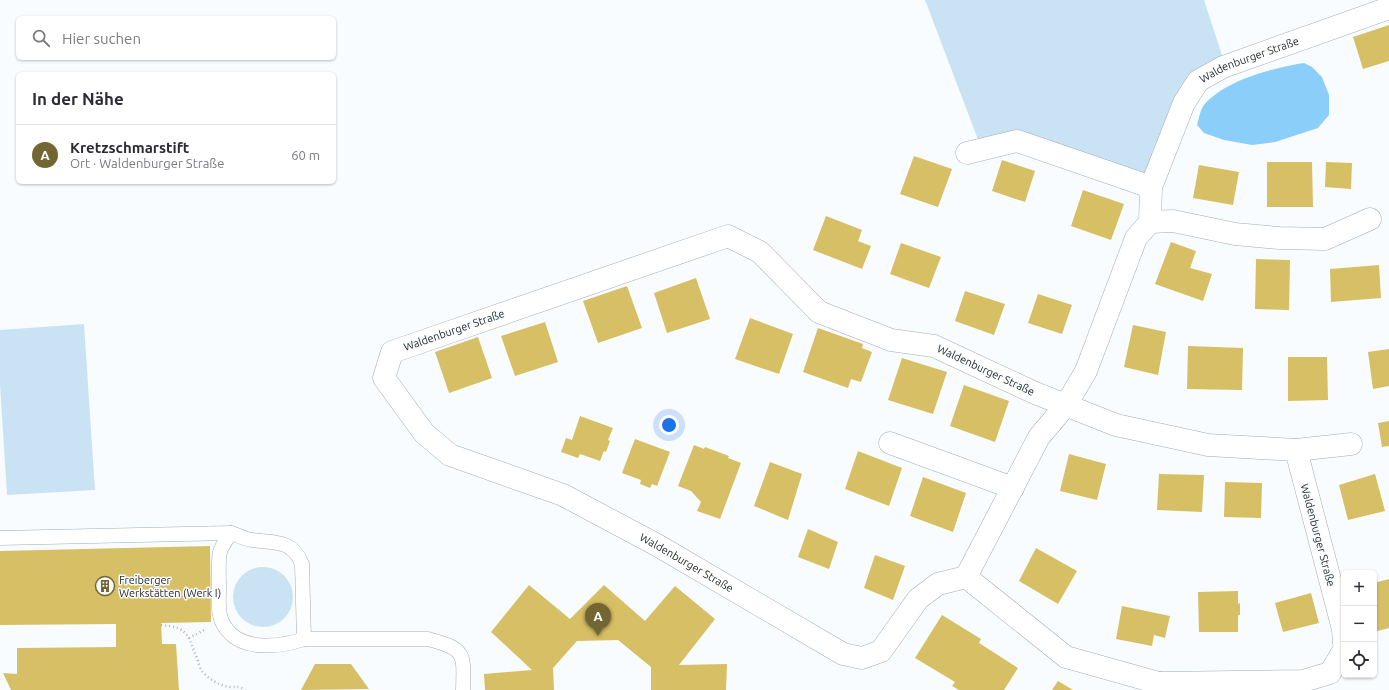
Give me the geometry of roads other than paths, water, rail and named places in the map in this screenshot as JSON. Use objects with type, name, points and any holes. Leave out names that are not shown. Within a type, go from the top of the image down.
[{"type":"street","name":"Waldenburger Straße","points":[[1150,222],[1151,188],[1184,103],[1198,80],[1223,67],[1389,8]]},
{"type":"street","points":[[967,153],[1017,141],[1151,188]]},
{"type":"street","points":[[1341,655],[1330,673],[1303,681],[1159,687],[1066,657],[966,577],[1039,437],[1066,405],[1086,371],[1136,238],[1150,222],[1173,221],[1235,234],[1280,238],[1325,239],[1370,219]]},
{"type":"street","name":"Waldenburger Straße","points":[[966,577],[938,584],[918,599],[881,651],[862,658],[843,654],[657,545],[562,495],[450,455],[424,433],[384,378],[392,352],[728,236],[760,252],[819,312],[892,340],[934,346],[1035,393],[1116,425],[1208,445],[1296,450],[1351,444]]},
{"type":"street","points":[[890,442],[1013,488]]},
{"type":"street","name":"Waldenburger Straße","points":[[1296,450],[1343,629],[1344,642]]},
{"type":"lane","points":[[231,533],[220,552],[220,614],[224,626],[231,634],[243,642],[250,644],[287,644],[304,639],[428,639],[453,647],[460,654],[464,662],[463,690]]},
{"type":"lane","points":[[0,538],[231,533],[250,540],[277,542],[287,545],[299,556],[302,564],[304,639]]},
{"type":"water","points":[[1304,63],[1312,67],[1322,77],[1329,95],[1329,115],[1318,128],[1275,142],[1252,145],[1224,140],[1204,133],[1197,125],[1204,105],[1213,96],[1224,89],[1250,76],[1278,68]]},
{"type":"place","name":"Freiberger Werkstätten (Werk I)","points":[[105,586]]},
{"type":"place","name":"Kretzschmarstift","points":[[598,636]]}]
